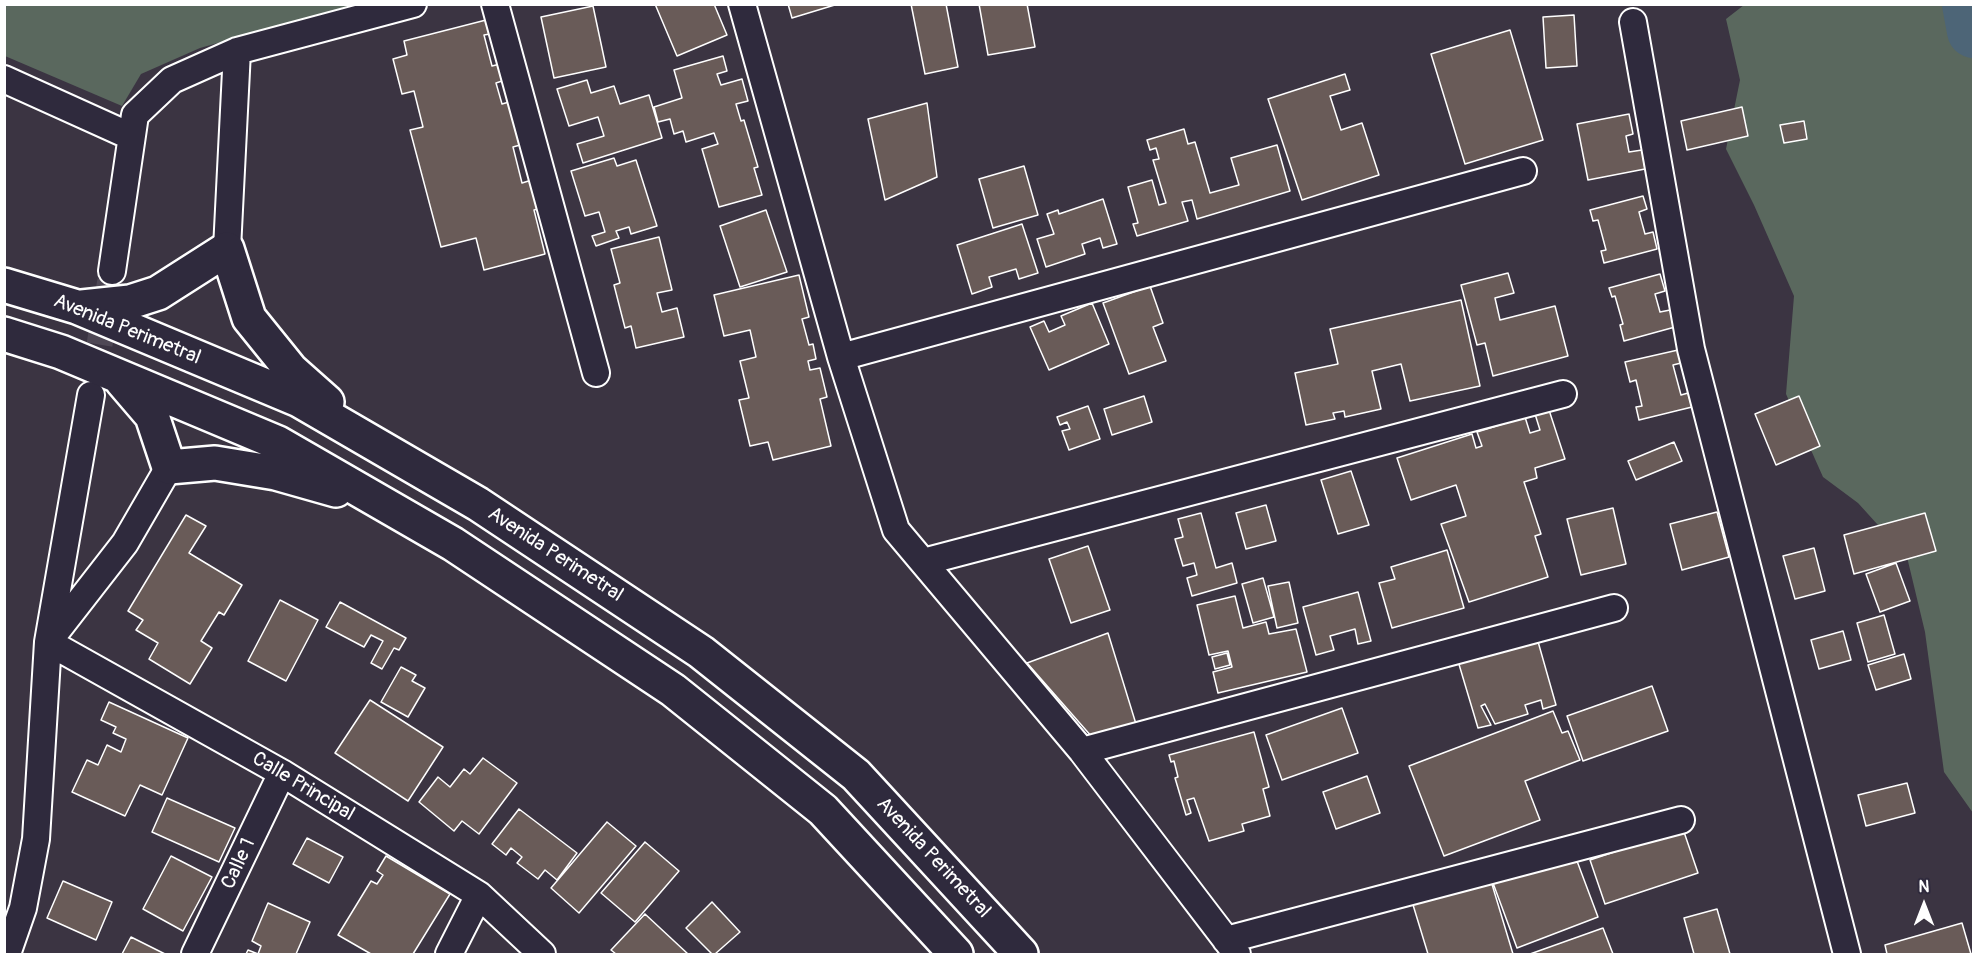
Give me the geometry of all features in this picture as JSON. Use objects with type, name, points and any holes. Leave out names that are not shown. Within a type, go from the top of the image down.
[{"type":"main road","points":[[76,307],[130,302],[158,293],[227,249],[249,318],[291,370],[375,445]]},
{"type":"main road","name":"Avenida Perimetral","points":[[4,285],[76,307],[299,400],[478,504],[701,652],[856,775],[1021,954]]},
{"type":"main road","points":[[4,334],[61,352],[278,443],[453,544],[673,690],[823,810],[956,954]]},
{"type":"main road","points":[[118,376],[152,416],[169,467],[215,463],[276,473],[381,503]]},
{"type":"street","points":[[112,271],[130,136],[135,115],[172,80],[237,51],[413,4]]},
{"type":"street","points":[[495,4],[596,373]]},
{"type":"street","points":[[742,4],[841,357],[896,530],[1083,751],[1232,947],[1681,820]]},
{"type":"street","points":[[1633,22],[1691,349],[1846,954]]},
{"type":"street","points":[[227,249],[237,51]]},
{"type":"street","points":[[4,79],[130,136]]},
{"type":"street","points":[[841,357],[1523,171]]},
{"type":"street","points":[[923,562],[1563,394]]},
{"type":"street","points":[[7,954],[22,908],[36,839],[48,642],[91,395]]},
{"type":"street","points":[[48,642],[125,543],[169,467]]},
{"type":"street","points":[[1083,751],[1614,608]]},
{"type":"street","name":"Calle Principal","points":[[48,642],[282,773],[479,896],[542,954]]},
{"type":"street","name":"Calle 1","points":[[195,954],[282,773]]},
{"type":"street","points":[[449,954],[479,896]]},
{"type":"green space","points":[[4,5],[353,5],[200,48],[141,74],[122,106],[5,56]]},
{"type":"green space","points":[[1744,5],[1973,5],[1973,813],[1944,772],[1925,632],[1907,557],[1858,503],[1823,477],[1786,394],[1794,296],[1754,205],[1726,149],[1740,80],[1726,19]]},
{"type":"building","points":[[655,4],[714,4],[727,35],[677,56]]},
{"type":"building","points":[[788,4],[838,4],[792,18]]},
{"type":"building","points":[[911,4],[946,4],[958,67],[925,74]]},
{"type":"building","points":[[979,4],[1027,4],[1035,47],[988,55]]},
{"type":"building","points":[[593,6],[606,67],[554,78],[541,17]]},
{"type":"building","points":[[1574,15],[1577,66],[1546,68],[1543,17]]},
{"type":"building","points":[[486,20],[490,34],[484,35],[492,66],[500,64],[505,80],[496,83],[502,104],[509,102],[520,145],[513,147],[522,183],[535,179],[539,196],[535,197],[538,209],[534,210],[545,254],[484,270],[476,238],[441,247],[410,130],[423,127],[414,91],[402,94],[393,59],[407,55],[404,41]]},
{"type":"building","points":[[1510,30],[1543,140],[1465,164],[1431,54]]},
{"type":"building","points":[[723,56],[727,71],[717,74],[721,85],[742,79],[748,101],[736,104],[741,121],[744,120],[758,167],[754,168],[762,195],[719,207],[702,149],[718,144],[714,133],[686,142],[683,131],[674,134],[670,119],[658,122],[654,107],[682,98],[674,70]]},
{"type":"building","points":[[1345,74],[1350,90],[1330,96],[1341,130],[1362,123],[1379,175],[1302,200],[1268,99]]},
{"type":"building","points":[[587,80],[591,93],[614,86],[620,104],[649,95],[662,138],[583,163],[577,144],[604,136],[598,117],[569,126],[557,89]]},
{"type":"building","points":[[927,103],[937,177],[885,200],[868,119]]},
{"type":"building","points":[[1742,107],[1748,136],[1687,150],[1681,121]]},
{"type":"building","points":[[1629,114],[1633,134],[1626,136],[1629,152],[1642,150],[1645,169],[1588,180],[1577,124]]},
{"type":"building","points":[[1804,121],[1807,139],[1784,143],[1780,125]]},
{"type":"building","points":[[1184,129],[1188,144],[1195,142],[1210,193],[1239,185],[1231,158],[1277,145],[1290,191],[1197,219],[1192,200],[1182,202],[1188,221],[1137,236],[1133,224],[1138,223],[1128,187],[1152,180],[1159,205],[1166,203],[1153,160],[1159,159],[1156,148],[1150,150],[1147,140]]},
{"type":"building","points":[[614,158],[617,166],[636,160],[657,226],[631,234],[629,227],[616,231],[619,238],[596,246],[592,236],[605,232],[599,212],[585,216],[571,171]]},
{"type":"building","points":[[1024,166],[1038,215],[993,228],[979,179]]},
{"type":"building","points":[[1643,196],[1647,209],[1639,212],[1645,234],[1653,232],[1657,249],[1604,263],[1601,251],[1606,250],[1598,220],[1593,221],[1590,210]]},
{"type":"building","points":[[1103,199],[1117,244],[1103,248],[1100,238],[1082,244],[1085,254],[1046,267],[1037,239],[1054,234],[1047,214],[1058,210],[1059,214]]},
{"type":"building","points":[[766,210],[787,272],[740,287],[720,226]]},
{"type":"building","points":[[1022,224],[1038,273],[1019,279],[1016,269],[989,277],[992,287],[972,294],[957,245]]},
{"type":"building","points":[[659,237],[672,290],[657,293],[662,312],[677,308],[684,337],[636,348],[631,326],[625,328],[614,285],[620,283],[611,249]]},
{"type":"building","points":[[1508,273],[1514,293],[1495,298],[1500,320],[1555,306],[1568,356],[1493,376],[1485,343],[1477,345],[1461,285]]},
{"type":"building","points":[[1660,274],[1665,291],[1655,294],[1660,312],[1670,310],[1675,327],[1624,341],[1620,325],[1623,324],[1615,296],[1612,297],[1609,288]]},
{"type":"building","points":[[799,275],[809,317],[802,319],[809,345],[813,344],[816,359],[808,361],[810,370],[820,368],[827,397],[820,399],[831,446],[773,460],[768,442],[750,446],[739,400],[749,398],[740,361],[756,357],[750,330],[724,336],[714,295]]},
{"type":"building","points":[[1150,286],[1163,323],[1153,327],[1166,361],[1129,374],[1103,303]]},
{"type":"building","points":[[1461,300],[1480,386],[1410,401],[1401,364],[1372,371],[1381,409],[1345,417],[1344,411],[1333,413],[1335,419],[1306,425],[1295,373],[1338,364],[1330,329]]},
{"type":"building","points":[[1092,303],[1109,344],[1049,370],[1030,327],[1044,321],[1049,332],[1065,325],[1061,316]]},
{"type":"building","points":[[1678,350],[1681,363],[1673,365],[1681,395],[1688,393],[1692,407],[1639,420],[1636,407],[1642,406],[1636,380],[1630,382],[1625,362]]},
{"type":"building","points":[[1144,396],[1152,422],[1112,435],[1104,409]]},
{"type":"building","points":[[1799,396],[1820,446],[1776,465],[1755,414]]},
{"type":"building","points":[[1088,406],[1100,439],[1069,450],[1062,431],[1070,429],[1067,422],[1060,425],[1057,417]]},
{"type":"building","points":[[1549,410],[1565,459],[1535,468],[1537,478],[1524,482],[1541,534],[1535,536],[1548,577],[1469,602],[1441,524],[1466,516],[1456,485],[1411,500],[1397,458],[1472,434],[1476,448],[1482,446],[1477,432],[1525,417],[1530,433],[1540,430],[1535,414]]},
{"type":"building","points":[[1674,442],[1682,461],[1636,480],[1628,461]]},
{"type":"building","points":[[1351,471],[1369,525],[1338,534],[1321,480]]},
{"type":"building","points":[[1266,505],[1276,541],[1246,549],[1236,513]]},
{"type":"building","points":[[1613,508],[1626,564],[1581,575],[1567,519]]},
{"type":"building","points":[[1717,512],[1729,557],[1682,570],[1670,524]]},
{"type":"building","points":[[1201,513],[1216,568],[1232,563],[1237,583],[1192,596],[1187,578],[1197,575],[1194,563],[1183,566],[1175,539],[1183,537],[1178,519]]},
{"type":"building","points":[[1925,513],[1936,551],[1854,574],[1844,535]]},
{"type":"building","points":[[186,515],[206,526],[189,553],[242,585],[224,615],[219,612],[201,641],[212,648],[190,684],[149,659],[158,643],[136,630],[143,620],[128,611]]},
{"type":"building","points":[[1088,546],[1110,610],[1071,623],[1049,559]]},
{"type":"building","points":[[1814,548],[1825,591],[1795,599],[1783,556]]},
{"type":"building","points":[[1447,550],[1464,608],[1392,628],[1379,583],[1395,579],[1391,567]]},
{"type":"building","points":[[1896,563],[1910,601],[1880,612],[1866,574]]},
{"type":"building","points":[[1263,578],[1274,617],[1253,623],[1242,584]]},
{"type":"building","points":[[1289,582],[1298,623],[1277,628],[1268,586]]},
{"type":"building","points":[[1358,592],[1371,641],[1358,644],[1355,629],[1330,636],[1334,650],[1316,655],[1303,607]]},
{"type":"building","points":[[1235,596],[1243,628],[1266,622],[1269,634],[1296,629],[1307,672],[1218,693],[1213,672],[1232,667],[1228,651],[1209,655],[1197,605]]},
{"type":"building","points":[[280,600],[318,620],[286,681],[248,661]]},
{"type":"building","points":[[340,602],[406,638],[399,650],[394,648],[382,669],[371,663],[383,641],[371,635],[364,647],[326,627]]},
{"type":"building","points":[[1884,615],[1895,654],[1868,662],[1857,623]]},
{"type":"building","points":[[1843,631],[1851,660],[1819,669],[1811,640]]},
{"type":"building","points":[[1108,633],[1136,724],[1092,737],[1027,663]]},
{"type":"building","points":[[1537,638],[1556,705],[1543,709],[1541,700],[1525,705],[1528,714],[1495,724],[1485,704],[1481,706],[1491,725],[1478,728],[1458,661]]},
{"type":"building","points":[[1227,653],[1230,665],[1215,669],[1212,657]]},
{"type":"building","points":[[1904,654],[1911,679],[1876,690],[1868,665]]},
{"type":"building","points":[[401,667],[416,675],[412,681],[425,688],[408,717],[381,702]]},
{"type":"building","points":[[1652,686],[1668,731],[1583,761],[1567,716]]},
{"type":"building","points":[[370,700],[443,747],[408,801],[335,753]]},
{"type":"building","points":[[109,702],[188,738],[162,795],[140,785],[125,816],[72,792],[87,760],[98,765],[107,745],[121,752],[126,739],[113,733],[116,727],[101,720]]},
{"type":"building","points":[[1342,708],[1358,753],[1282,780],[1266,735]]},
{"type":"building","points":[[1553,711],[1562,733],[1568,731],[1580,760],[1525,781],[1540,820],[1444,856],[1409,766]]},
{"type":"building","points":[[1254,732],[1269,787],[1263,789],[1270,816],[1242,824],[1244,831],[1209,841],[1194,798],[1187,800],[1191,813],[1186,815],[1175,778],[1178,777],[1174,761],[1171,762],[1169,755]]},
{"type":"building","points":[[483,758],[517,783],[479,834],[462,821],[454,831],[419,802],[438,777],[450,787],[464,769],[470,774]]},
{"type":"building","points":[[1367,776],[1380,813],[1336,829],[1323,792]]},
{"type":"building","points":[[1907,783],[1915,813],[1866,826],[1858,795]]},
{"type":"building","points":[[167,798],[235,828],[219,862],[152,832]]},
{"type":"building","points":[[519,809],[577,853],[557,880],[545,870],[538,879],[517,863],[522,857],[511,848],[506,855],[492,844]]},
{"type":"building","points":[[607,822],[636,846],[579,913],[551,888]]},
{"type":"building","points":[[1683,829],[1698,873],[1605,904],[1590,860]]},
{"type":"building","points":[[307,838],[343,857],[329,883],[293,864]]},
{"type":"building","points":[[645,842],[679,871],[635,922],[601,893]]},
{"type":"building","points":[[1574,853],[1598,917],[1517,948],[1493,883]]},
{"type":"building","points":[[171,856],[212,877],[183,931],[143,909]]},
{"type":"building","points":[[386,856],[450,894],[413,954],[371,954],[338,935],[371,881],[377,884],[383,875],[377,871]]},
{"type":"building","points":[[1488,871],[1513,954],[1428,954],[1410,895]]},
{"type":"building","points":[[63,881],[112,902],[96,940],[47,918]]},
{"type":"building","points":[[712,902],[740,932],[715,954],[712,954],[686,928]]},
{"type":"building","points":[[268,903],[310,922],[296,954],[258,954],[261,946],[252,941]]},
{"type":"building","points":[[1717,909],[1730,954],[1694,954],[1684,918]]},
{"type":"building","points":[[645,914],[688,954],[616,954],[611,950]]},
{"type":"building","points":[[1962,923],[1971,954],[1887,954],[1885,945]]},
{"type":"building","points":[[1603,928],[1613,954],[1530,954]]},
{"type":"building","points":[[131,937],[165,954],[122,954]]},
{"type":"building","points":[[248,950],[258,954],[246,954]]},
{"type":"waterway","points":[[1969,4],[1974,31]]},
{"type":"tunnel","points":[[93,383],[112,271]]}]
